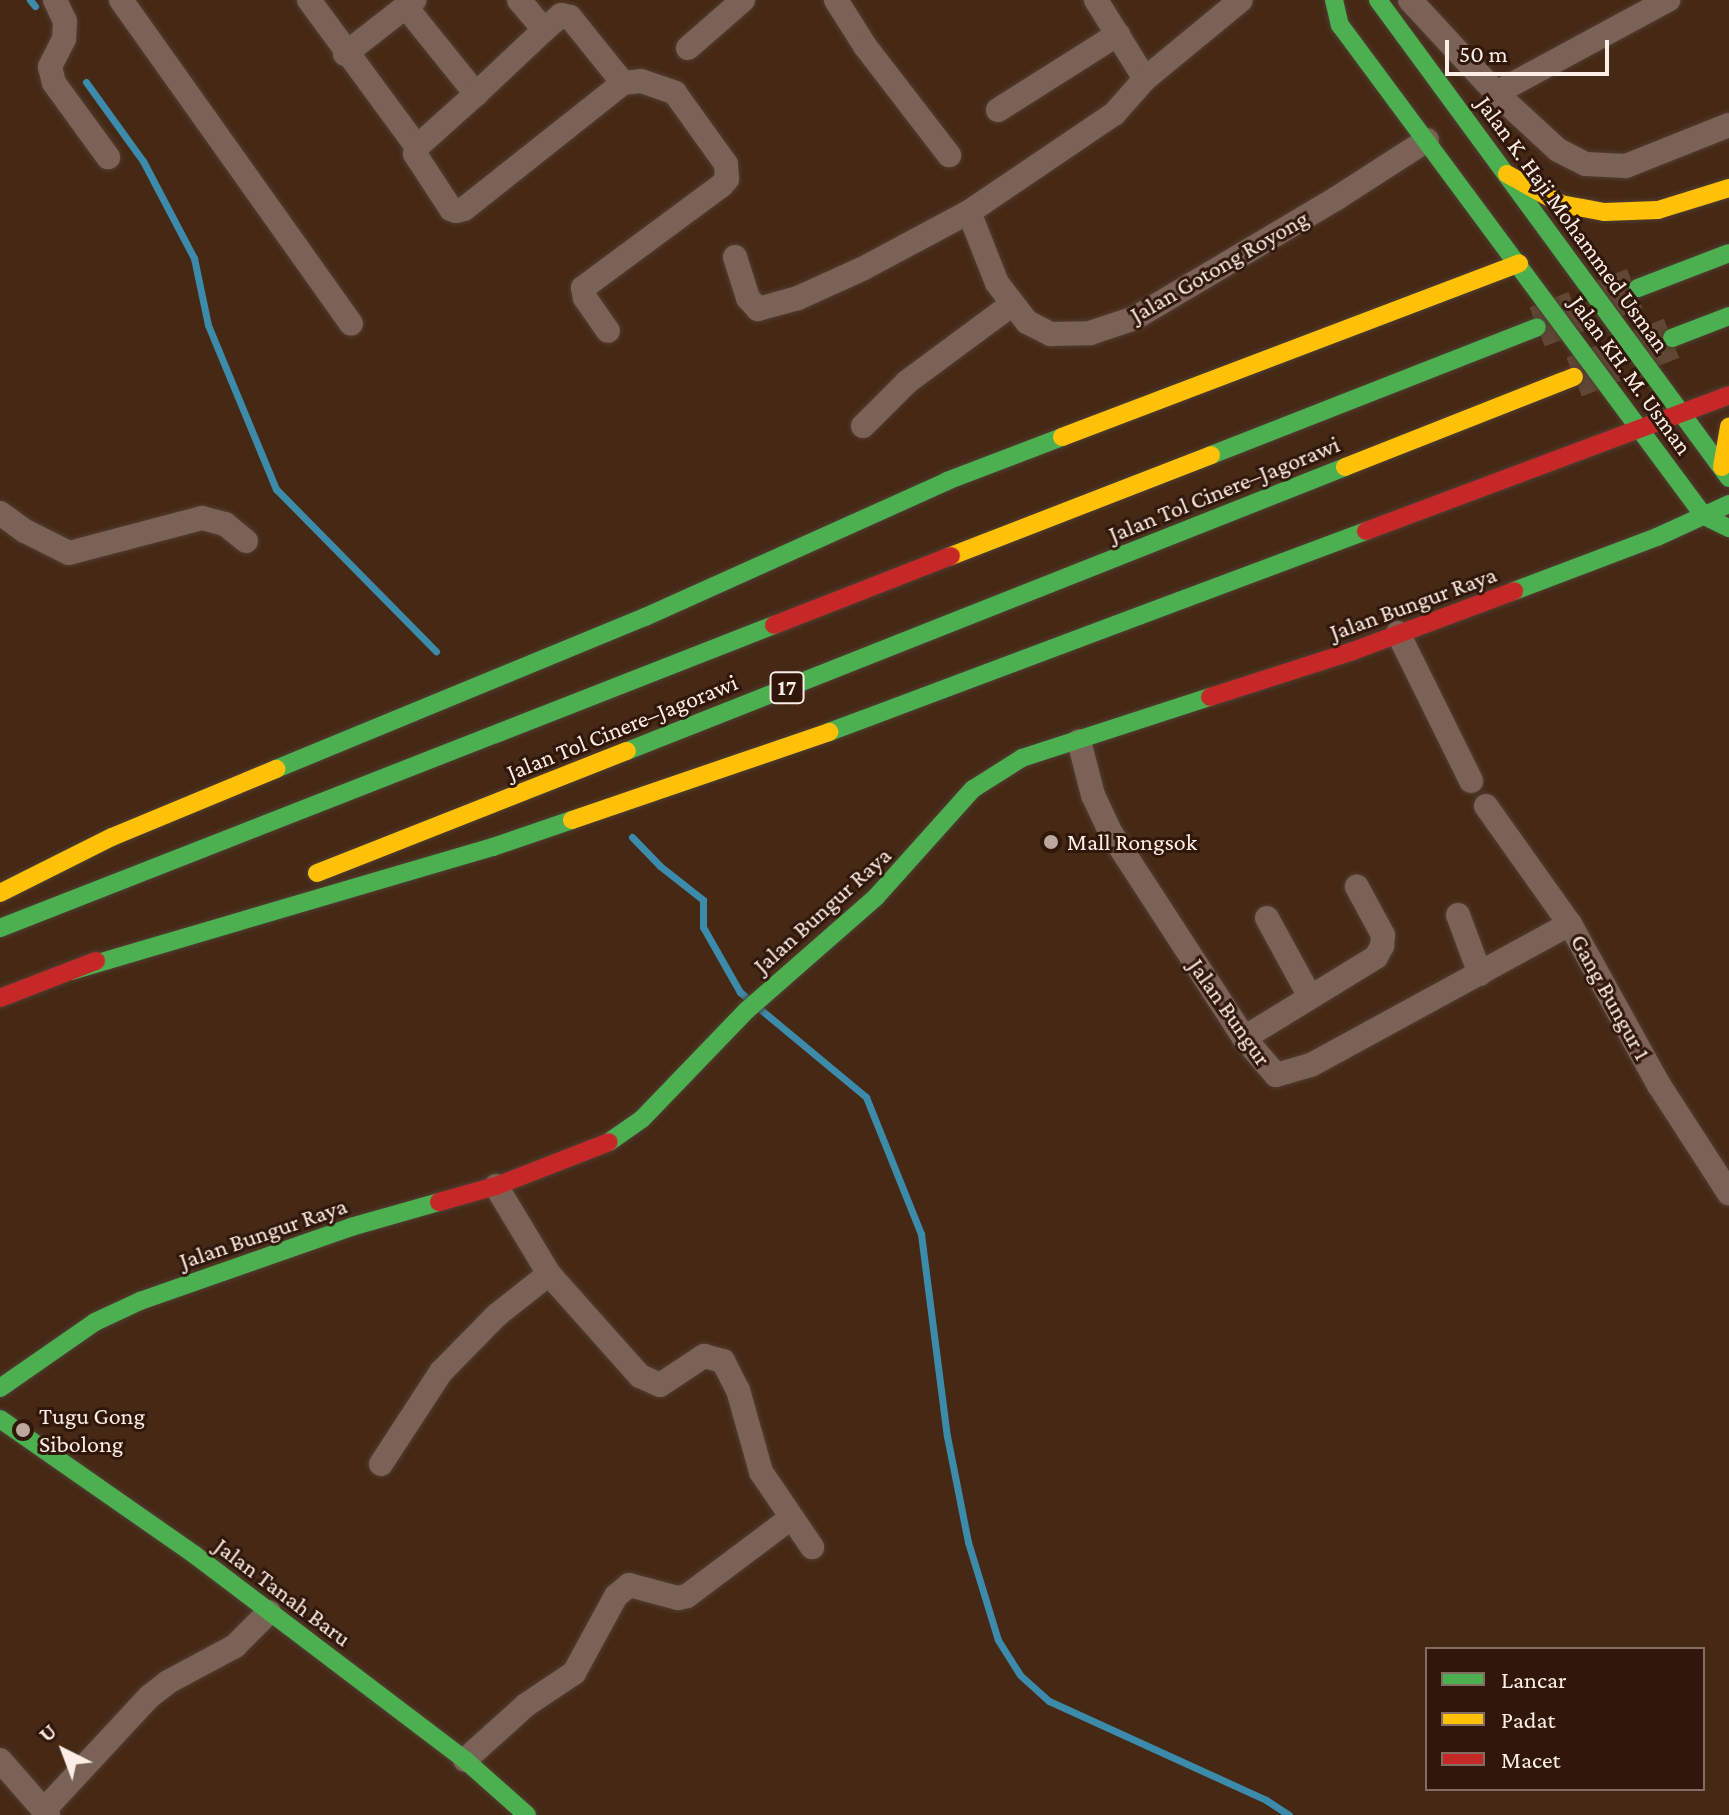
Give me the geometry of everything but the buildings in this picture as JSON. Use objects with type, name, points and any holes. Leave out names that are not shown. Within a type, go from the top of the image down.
[{"type":"main road","name":"Jalan K. Haji Mohammed Usman","points":[[1334,0],[1361,10],[1507,174],[1726,473]]},
{"type":"main road","name":"Jalan K. Haji Mohammed Usman","points":[[1361,10],[1427,140],[1519,263]]},
{"type":"main road","points":[[1507,174],[1520,185],[1561,204],[1604,212],[1658,210],[1729,188]]},
{"type":"main road","points":[[1638,288],[1729,253]]},
{"type":"main road","points":[[0,893],[112,837],[645,617],[947,481],[1519,263]]},
{"type":"main road","name":"Jalan KH. M. Usman","points":[[1519,263],[1704,516]]},
{"type":"main road","points":[[1672,338],[1729,316]]},
{"type":"main road","name":"Jalan Tol Cinere–Jagorawi","points":[[0,928],[1537,327]]},
{"type":"main road","name":"Jalan Tol Cinere–Jagorawi","points":[[294,882],[1574,377]]},
{"type":"main road","points":[[71,971],[493,847],[844,727],[1729,395]]},
{"type":"main road","points":[[1726,473],[1729,427]]},
{"type":"main road","name":"Jalan Bungur Raya","points":[[0,1388],[43,1355],[95,1322],[140,1301],[351,1227],[496,1186],[591,1152],[614,1140],[642,1119],[747,1010],[876,897],[973,789],[1022,758],[1520,590],[1729,504]]},
{"type":"main road","points":[[1704,516],[1729,528]]},
{"type":"main road","points":[[0,998],[264,894]]},
{"type":"main road","name":"Jalan Tanah Baru","points":[[0,1419],[195,1555],[469,1756],[527,1815]]},
{"type":"street","points":[[121,0],[351,324]]},
{"type":"street","points":[[309,0],[345,54],[417,147],[418,161],[451,209],[464,209],[623,83],[641,81],[667,87],[675,93],[726,164],[728,173],[722,185],[586,283],[585,298],[608,331]]},
{"type":"street","points":[[519,0],[544,30]]},
{"type":"street","points":[[688,48],[743,0]]},
{"type":"street","points":[[836,0],[865,46],[949,155]]},
{"type":"street","points":[[1096,0],[1145,79]]},
{"type":"street","points":[[735,257],[748,298],[758,309],[765,309],[864,268],[969,212],[1114,114],[1145,79],[1241,0]]},
{"type":"street","points":[[1410,0],[1496,93],[1558,150],[1586,164],[1626,166],[1729,125]]},
{"type":"street","points":[[1496,93],[1668,0]]},
{"type":"street","points":[[60,2],[65,21],[64,39],[50,67],[54,83],[108,157]]},
{"type":"street","points":[[345,54],[410,4],[476,94]]},
{"type":"street","points":[[417,147],[561,15],[570,17],[623,83]]},
{"type":"street","points":[[998,110],[1118,34]]},
{"type":"street","name":"Jalan Gotong Royong","points":[[969,212],[997,283],[1011,305],[1036,329],[1051,334],[1090,333],[1135,318],[1337,198],[1427,140]]},
{"type":"street","points":[[863,426],[907,382],[1011,305]]},
{"type":"street","points":[[0,513],[25,531],[69,553],[202,518],[225,524],[246,541]]},
{"type":"street","points":[[1398,633],[1471,781]]},
{"type":"street","name":"Jalan Bungur","points":[[1079,741],[1093,795],[1109,830],[1244,1038],[1269,1071],[1276,1075],[1289,1074],[1311,1065],[1570,924]]},
{"type":"street","name":"Gang Bungur 1","points":[[1486,806],[1570,924],[1659,1085],[1729,1193]]},
{"type":"street","points":[[1244,1038],[1376,957],[1383,935],[1357,887]]},
{"type":"street","points":[[1458,915],[1480,974]]},
{"type":"street","points":[[1267,918],[1310,997]]},
{"type":"street","points":[[496,1186],[549,1274],[640,1376],[654,1385],[660,1385],[704,1356],[723,1361],[738,1390],[761,1472],[812,1547]]},
{"type":"street","points":[[381,1464],[441,1372],[497,1315],[549,1274]]},
{"type":"street","points":[[469,1756],[493,1732],[574,1673],[608,1608],[629,1585],[678,1598],[687,1596],[791,1518]]},
{"type":"street","points":[[0,1760],[46,1813],[149,1697],[168,1682],[235,1646],[269,1612]]},
{"type":"waterway","points":[[30,0],[35,6]]},
{"type":"waterway","points":[[86,82],[143,161],[194,258],[208,325],[276,489],[436,651]]},
{"type":"waterway","points":[[632,837],[660,866],[703,900],[703,927],[740,992],[748,999]]},
{"type":"waterway","points":[[760,1009],[866,1097],[921,1234],[947,1436],[968,1542],[998,1640],[1020,1675],[1049,1701],[1266,1800],[1289,1815]]},
{"type":"tunnel","points":[[1537,327],[1636,288]]},
{"type":"tunnel","points":[[1574,377],[1672,338]]},
{"type":"traffic: fast","points":[[1334,0],[1340,25],[1704,516],[1729,528]]},
{"type":"traffic: fast","points":[[1378,0],[1729,478]]},
{"type":"traffic: fast","points":[[1638,288],[1729,253]]},
{"type":"traffic: fast","points":[[1672,338],[1729,316]]},
{"type":"traffic: fast","points":[[1211,455],[1537,327]]},
{"type":"traffic: fast","points":[[276,769],[645,617],[947,481],[1062,437]]},
{"type":"traffic: fast","points":[[627,751],[1345,467]]},
{"type":"traffic: fast","points":[[1514,591],[1657,537],[1729,504]]},
{"type":"traffic: fast","points":[[829,732],[1366,531]]},
{"type":"traffic: fast","points":[[0,928],[774,625]]},
{"type":"traffic: fast","points":[[609,1142],[642,1119],[747,1010],[876,897],[973,789],[1022,758],[1210,697]]},
{"type":"traffic: fast","points":[[71,971],[493,847],[572,820]]},
{"type":"traffic: fast","points":[[0,1388],[95,1322],[140,1301],[351,1227],[439,1202]]},
{"type":"traffic: fast","points":[[0,1419],[195,1555],[465,1760],[527,1815]]},
{"type":"traffic: slow","points":[[1507,174],[1561,204],[1604,212],[1658,210],[1729,188]]},
{"type":"traffic: slow","points":[[1062,437],[1519,263]]},
{"type":"traffic: slow","points":[[1345,467],[1574,377]]},
{"type":"traffic: slow","points":[[1722,467],[1729,427]]},
{"type":"traffic: slow","points":[[951,556],[1211,455]]},
{"type":"traffic: slow","points":[[572,820],[829,732]]},
{"type":"traffic: slow","points":[[317,873],[627,751]]},
{"type":"traffic: slow","points":[[0,893],[112,837],[276,769]]},
{"type":"traffic: jam","points":[[1366,531],[1729,395]]},
{"type":"traffic: jam","points":[[774,625],[951,556]]},
{"type":"traffic: jam","points":[[1210,697],[1353,651],[1514,591]]},
{"type":"traffic: jam","points":[[0,998],[96,961]]},
{"type":"traffic: jam","points":[[439,1202],[496,1186],[609,1142]]},
{"type":"place","name":"Mall Rongsok","points":[[1051,842]]},
{"type":"place","name":"Tugu Gong Sibolong","points":[[23,1430]]}]
